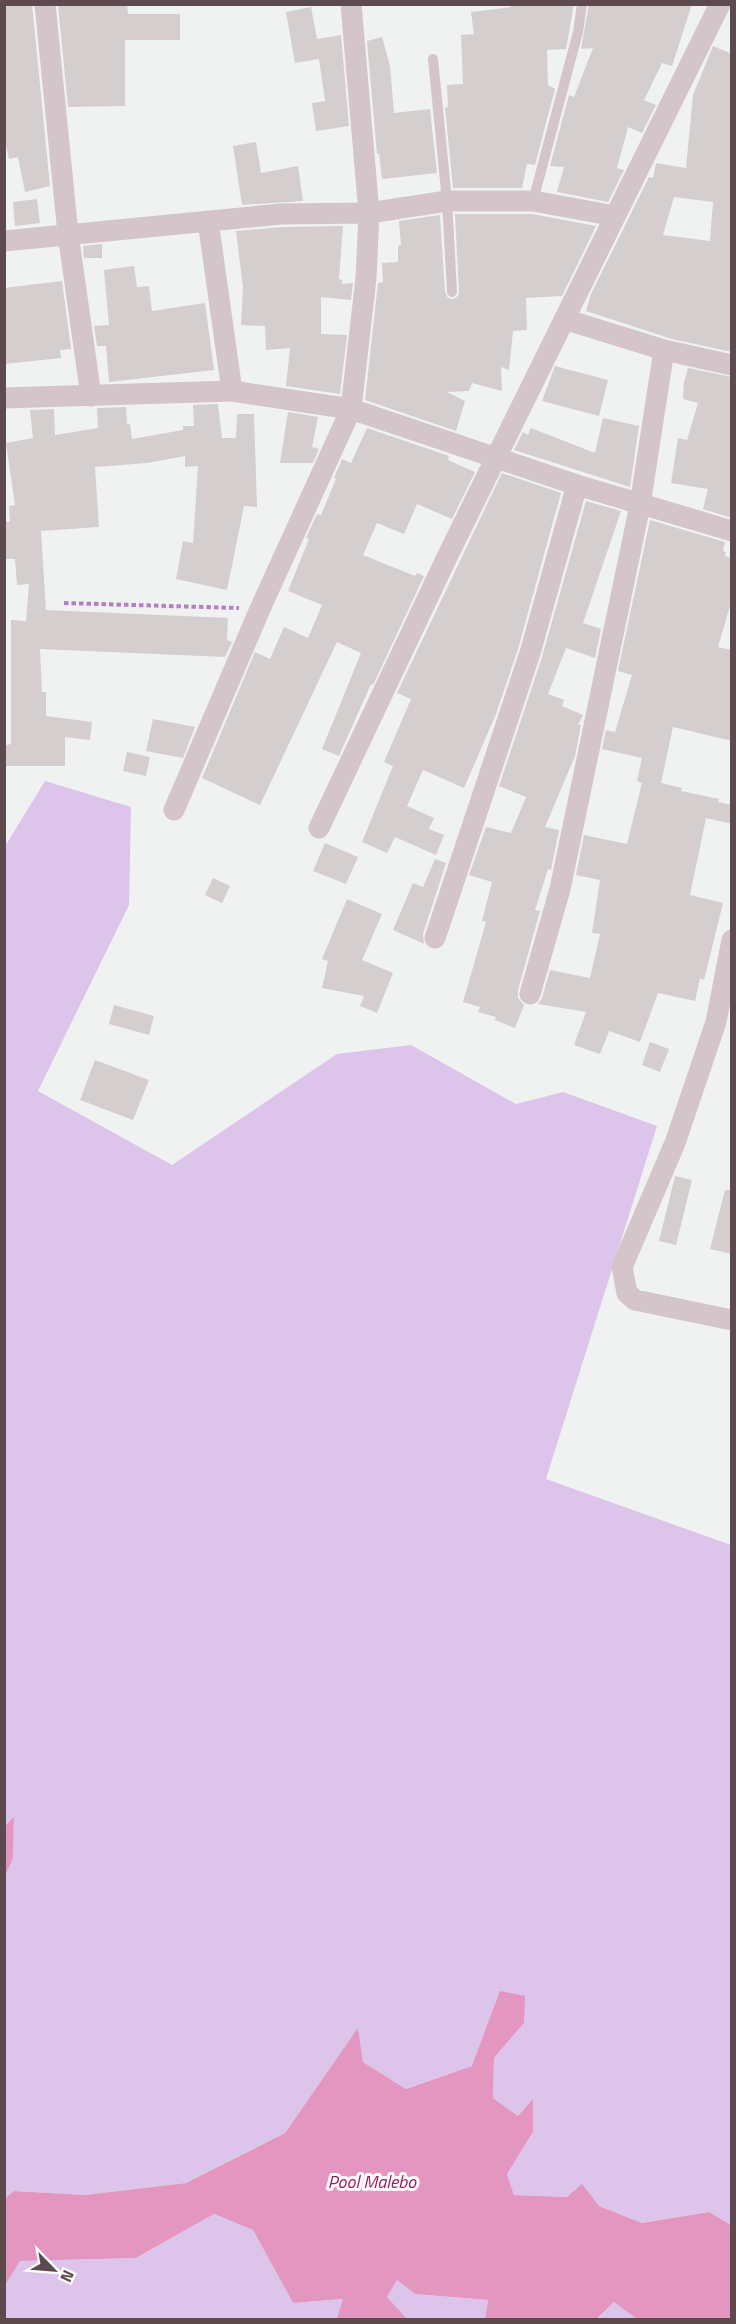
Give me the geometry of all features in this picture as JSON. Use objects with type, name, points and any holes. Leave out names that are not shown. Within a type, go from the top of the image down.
[{"type":"street","points":[[45,4],[68,234],[92,396]]},
{"type":"street","points":[[174,810],[260,609],[351,409],[366,278],[369,213],[351,4]]},
{"type":"street","points":[[319,828],[495,458],[720,4]]},
{"type":"street","points":[[4,241],[281,214],[369,213],[447,201],[533,201],[615,216]]},
{"type":"street","points":[[208,221],[232,392]]},
{"type":"street","points":[[564,319],[664,350],[732,365]]},
{"type":"street","points":[[530,994],[560,890],[640,505],[664,350]]},
{"type":"street","points":[[4,398],[232,392],[351,409],[577,485],[732,531]]},
{"type":"street","points":[[435,938],[530,653],[577,485]]},
{"type":"street","points":[[732,940],[716,1022],[675,1143],[622,1267],[627,1293],[635,1300],[732,1320]]},
{"type":"lane","points":[[533,201],[576,42],[582,4]]},
{"type":"lane","points":[[433,59],[447,201],[452,292]]},
{"type":"path","points":[[64,603],[260,609]]},
{"type":"shaded area","points":[[45,781],[131,807],[129,905],[38,1091],[172,1165],[337,1054],[411,1045],[516,1104],[563,1092],[657,1126],[546,1479],[731,1545],[731,2225],[709,2212],[642,2223],[599,2206],[567,2197],[514,2195],[507,2174],[533,2132],[533,2100],[518,2116],[493,2098],[494,2058],[524,2023],[472,2066],[406,2089],[363,2062],[358,2029],[285,2133],[186,2183],[85,2195],[14,2191],[5,2198],[4,1876],[13,1858],[14,1818],[5,1826],[4,848]]},
{"type":"shaded area","points":[[214,2214],[253,2230],[293,2303],[344,2299],[339,2318],[5,2320],[4,2285],[20,2261],[136,2258]]},
{"type":"shaded area","points":[[397,2280],[415,2294],[488,2300],[485,2319],[407,2320],[387,2297]]},
{"type":"shaded area","points":[[614,2302],[637,2319],[597,2320]]},
{"type":"water","points":[[14,1817],[13,1858],[5,1876],[5,1826]]},
{"type":"water","name":"Pool Malebo","points":[[500,1991],[525,1996],[524,2023],[494,2058],[493,2098],[518,2116],[533,2099],[533,2132],[507,2174],[514,2195],[567,2197],[582,2184],[599,2206],[642,2223],[709,2212],[731,2225],[731,2319],[637,2319],[614,2302],[597,2319],[485,2319],[488,2300],[415,2294],[397,2280],[387,2297],[407,2319],[337,2319],[343,2299],[293,2303],[253,2230],[214,2214],[136,2258],[20,2261],[5,2285],[5,2198],[14,2191],[85,2195],[186,2183],[285,2133],[358,2028],[363,2062],[406,2089],[472,2066]]},
{"type":"building","points":[[4,4],[32,4],[50,186],[25,192],[18,157],[9,159],[4,137]]},
{"type":"building","points":[[127,4],[128,14],[180,14],[180,40],[125,40],[125,106],[68,107],[58,5]]},
{"type":"building","points":[[511,4],[574,4],[566,49],[547,50],[548,85],[555,89],[535,165],[527,164],[522,188],[453,188],[445,108],[448,107],[447,85],[463,84],[461,35],[474,34],[471,12],[511,7]]},
{"type":"building","points":[[589,4],[692,4],[672,66],[662,63],[644,100],[656,105],[642,133],[628,127],[617,168],[624,170],[608,202],[557,192],[564,167],[550,166],[569,95],[574,97],[593,48],[581,49]]},
{"type":"building","points":[[311,7],[317,39],[341,35],[349,126],[316,131],[312,103],[325,101],[319,59],[295,63],[286,12]]},
{"type":"building","points":[[382,37],[390,66],[394,113],[430,109],[437,173],[382,179],[379,154],[377,154],[367,41]]},
{"type":"building","points":[[713,46],[732,54],[732,352],[672,339],[586,311],[591,294],[649,177],[653,178],[656,163],[686,168],[693,95]],"holes":[[[674,197],[713,202],[710,241],[663,235]]]},
{"type":"building","points":[[256,142],[261,173],[298,166],[303,201],[242,205],[233,146]]},
{"type":"building","points":[[37,199],[40,223],[15,226],[13,202]]},
{"type":"building","points":[[455,214],[532,214],[596,226],[562,296],[526,298],[527,330],[513,331],[509,370],[501,367],[502,391],[472,383],[469,391],[447,392],[465,401],[456,431],[365,400],[378,283],[383,282],[382,263],[398,262],[398,246],[401,245],[399,221],[440,215],[445,292],[448,298],[453,299],[458,296],[459,292]]},
{"type":"building","points":[[343,226],[339,279],[342,280],[342,284],[353,283],[351,300],[321,297],[321,334],[347,335],[340,394],[286,386],[290,348],[266,350],[265,326],[241,325],[243,287],[236,231],[282,227]]},
{"type":"building","points":[[102,244],[102,258],[84,258],[83,246]]},
{"type":"building","points":[[134,266],[137,287],[149,286],[152,311],[205,303],[214,370],[109,382],[106,346],[97,346],[94,326],[109,325],[104,270]]},
{"type":"building","points":[[62,281],[71,349],[60,350],[61,358],[4,364],[4,288]]},
{"type":"building","points":[[555,366],[608,380],[599,416],[542,401]]},
{"type":"building","points":[[688,368],[732,377],[732,518],[703,509],[708,489],[671,483],[678,438],[687,440],[698,403],[683,399]]},
{"type":"building","points":[[218,404],[222,438],[236,438],[237,414],[254,414],[257,507],[244,506],[227,590],[176,579],[183,541],[193,543],[198,466],[185,467],[185,456],[147,463],[95,467],[99,527],[41,531],[46,610],[228,618],[227,640],[232,642],[225,657],[40,649],[42,692],[46,692],[46,716],[92,722],[90,740],[65,737],[65,766],[6,766],[6,745],[11,744],[11,620],[26,621],[29,584],[17,585],[15,559],[4,559],[4,522],[10,522],[9,506],[15,505],[6,443],[33,438],[30,410],[54,409],[55,435],[98,428],[97,408],[126,407],[127,424],[130,424],[132,439],[183,430],[183,426],[194,426],[193,405]]},
{"type":"building","points":[[288,412],[318,417],[312,447],[319,449],[313,463],[280,463]]},
{"type":"building","points":[[603,418],[639,426],[630,487],[514,450],[523,432],[528,435],[531,428],[595,453]]},
{"type":"building","points":[[367,428],[449,456],[448,460],[475,472],[452,519],[417,504],[404,534],[377,523],[363,555],[415,576],[417,573],[424,576],[373,685],[371,684],[339,756],[322,749],[361,653],[337,642],[260,805],[202,778],[255,652],[270,659],[284,627],[308,638],[322,605],[288,591],[309,539],[306,538],[317,514],[321,515],[342,459],[351,463]]},
{"type":"building","points":[[502,473],[561,493],[518,649],[496,714],[464,788],[423,770],[407,806],[434,818],[429,829],[444,835],[436,855],[395,837],[387,853],[362,842],[393,766],[384,762],[411,699],[397,693]]},
{"type":"building","points":[[586,501],[621,511],[583,623],[601,629],[595,658],[566,648],[548,694],[564,700],[562,706],[583,715],[578,725],[581,725],[575,756],[545,827],[559,830],[551,870],[548,869],[535,910],[540,911],[518,990],[518,998],[524,1005],[515,1028],[495,1020],[496,1017],[478,1012],[480,1007],[463,1002],[486,922],[482,921],[492,882],[469,875],[486,827],[511,833],[526,797],[499,786],[542,657]]},
{"type":"building","points":[[650,520],[725,542],[723,551],[726,552],[725,556],[732,558],[732,599],[718,647],[732,650],[732,741],[673,727],[661,783],[682,788],[681,791],[719,799],[718,802],[732,805],[732,824],[706,818],[690,895],[723,903],[704,980],[700,978],[695,1001],[658,993],[640,1042],[609,1031],[600,1054],[574,1045],[586,1012],[538,1004],[550,970],[590,978],[600,934],[592,933],[600,880],[576,875],[584,835],[627,844],[642,783],[637,781],[642,758],[602,749],[606,730],[615,732],[632,675],[618,671]]},
{"type":"building","points":[[153,719],[195,727],[183,758],[146,751]]},
{"type":"building","points":[[127,752],[150,757],[146,776],[123,771]]},
{"type":"building","points":[[325,843],[358,857],[346,884],[313,871]]},
{"type":"building","points":[[435,859],[446,863],[423,934],[424,944],[393,930],[413,883],[423,887]]},
{"type":"building","points":[[213,878],[230,886],[222,903],[205,895]]},
{"type":"building","points":[[347,899],[382,914],[362,960],[393,973],[377,1013],[360,1006],[364,996],[322,988],[328,961],[322,959]]},
{"type":"building","points":[[114,1005],[154,1016],[149,1035],[109,1024]]},
{"type":"building","points":[[650,1042],[669,1049],[660,1072],[642,1065]]},
{"type":"building","points":[[95,1060],[149,1080],[133,1120],[80,1100]]},
{"type":"building","points":[[675,1176],[692,1180],[676,1245],[659,1241]]},
{"type":"building","points":[[725,1190],[732,1190],[732,1254],[710,1249]]}]
